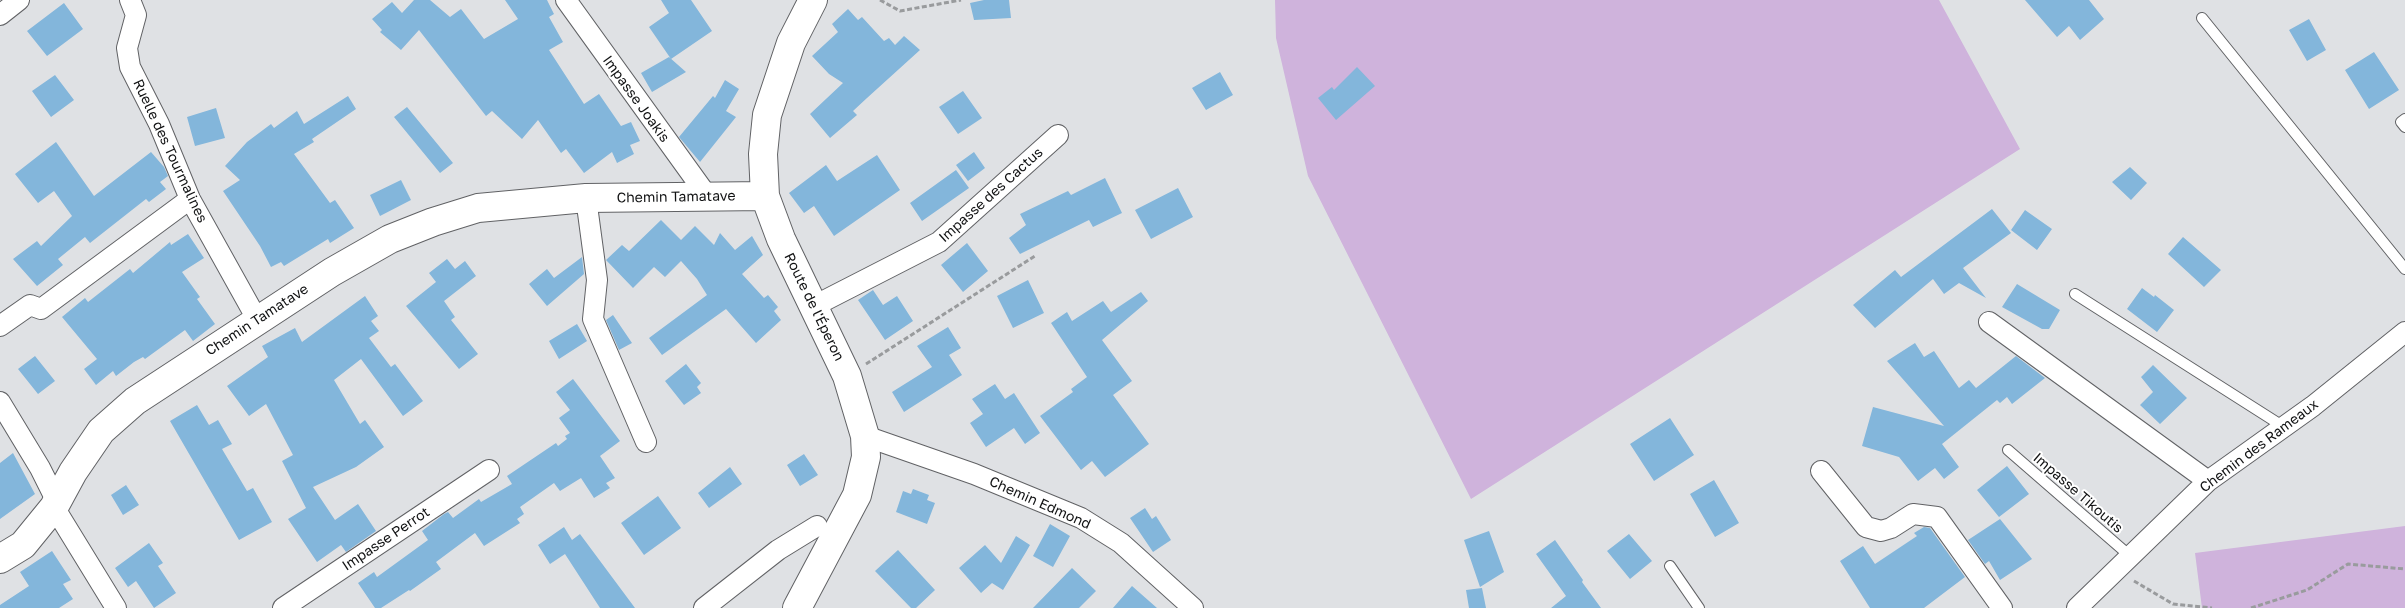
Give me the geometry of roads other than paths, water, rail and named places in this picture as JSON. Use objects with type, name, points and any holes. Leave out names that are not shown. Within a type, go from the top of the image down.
[{"type":"street","points":[[0,15],[19,0]]},
{"type":"street","name":"Ruelle des Tourmalines","points":[[130,0],[136,15],[127,48],[130,67],[159,124],[190,200],[258,321]]},
{"type":"street","name":"Impasse Joakis","points":[[566,0],[708,197]]},
{"type":"street","name":"Route de l'Éperon","points":[[797,608],[857,495],[866,457],[865,436],[847,376],[781,239],[765,196],[763,154],[767,115],[791,42],[813,0]]},
{"type":"street","name":"Impasse des Cactus","points":[[814,306],[939,242],[1058,135]]},
{"type":"street","name":"Chemin Tamatave","points":[[0,559],[23,545],[55,505],[73,472],[101,431],[136,401],[332,272],[390,239],[433,222],[478,208],[586,198],[765,196]]},
{"type":"street","points":[[586,198],[597,280],[593,319],[646,442]]},
{"type":"street","points":[[0,326],[30,305],[40,308],[190,200]]},
{"type":"street","points":[[1989,322],[2208,481]]},
{"type":"street","name":"Chemin des Rameaux","points":[[2077,608],[2208,481],[2284,426],[2405,332]]},
{"type":"street","points":[[0,402],[40,468],[55,505],[116,608]]},
{"type":"street","name":"Chemin Edmond","points":[[865,436],[974,474],[1081,518],[1120,543],[1193,608]]},
{"type":"street","name":"Impasse Perrot","points":[[283,608],[489,470]]},
{"type":"street","points":[[1821,471],[1866,527],[1881,531],[1891,528],[1912,514],[1937,517],[2002,608]]},
{"type":"street","points":[[704,608],[778,550],[817,526]]},
{"type":"lane","points":[[2202,18],[2405,269]]},
{"type":"lane","points":[[2405,119],[2401,122],[2405,127]]},
{"type":"lane","points":[[2076,294],[2284,426]]},
{"type":"lane","name":"Impasse Tikoutis","points":[[2008,450],[2130,556]]},
{"type":"lane","points":[[1670,566],[1700,608]]}]
